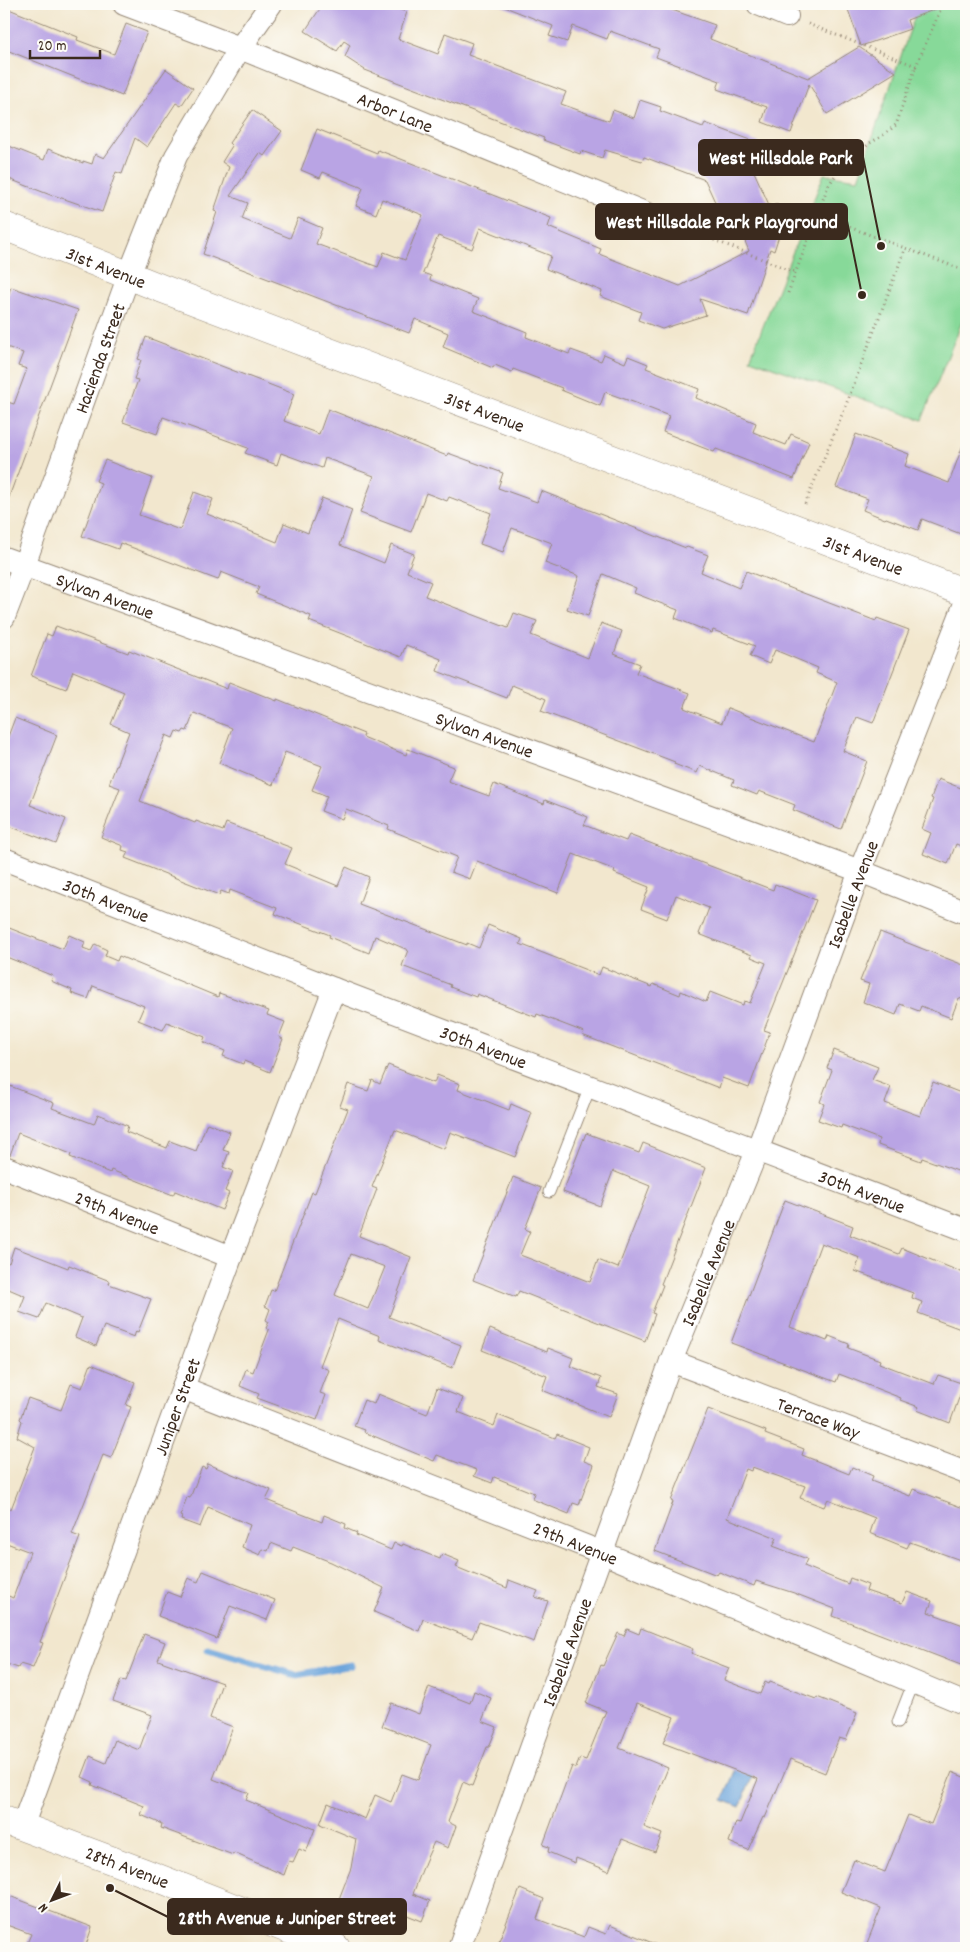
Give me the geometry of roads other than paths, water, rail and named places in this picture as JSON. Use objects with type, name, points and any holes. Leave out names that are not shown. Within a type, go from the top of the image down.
[{"type":"street","name":"Arbor Lane","points":[[124,4],[240,48],[667,222]]},
{"type":"street","name":"Hacienda Street","points":[[4,617],[14,562],[176,156],[240,48],[271,4]]},
{"type":"street","points":[[758,4],[787,16]]},
{"type":"street","name":"31st Avenue","points":[[4,226],[966,593]]},
{"type":"street","name":"Sylvan Avenue","points":[[14,562],[860,871],[966,913]]},
{"type":"street","name":"Isabelle Avenue","points":[[459,1948],[672,1361],[757,1151],[860,871],[966,601]]},
{"type":"street","name":"30th Avenue","points":[[4,859],[334,989],[966,1230]]},
{"type":"street","name":"Juniper Street","points":[[13,1824],[183,1388],[231,1256],[334,989]]},
{"type":"street","name":"29th Avenue","points":[[4,1167],[231,1256]]},
{"type":"street","name":"Terrace Way","points":[[672,1361],[966,1473]]},
{"type":"street","name":"29th Avenue","points":[[183,1388],[603,1553],[966,1704]]},
{"type":"street","name":"28th Avenue","points":[[13,1824],[143,1872],[336,1948]]},
{"type":"lane","points":[[550,1192],[590,1087]]},
{"type":"lane","points":[[898,1722],[914,1682]]},
{"type":"water","points":[[739,1761],[756,1768],[740,1807],[723,1800]]},
{"type":"waterway","points":[[208,1649],[296,1675],[351,1665]]},
{"type":"place","name":"West Hillsdale Park","points":[[881,246]]},
{"type":"place","name":"West Hillsdale Park Playground","points":[[862,295]]},
{"type":"place","name":"28th Avenue & Juniper Street","points":[[110,1888]]}]
